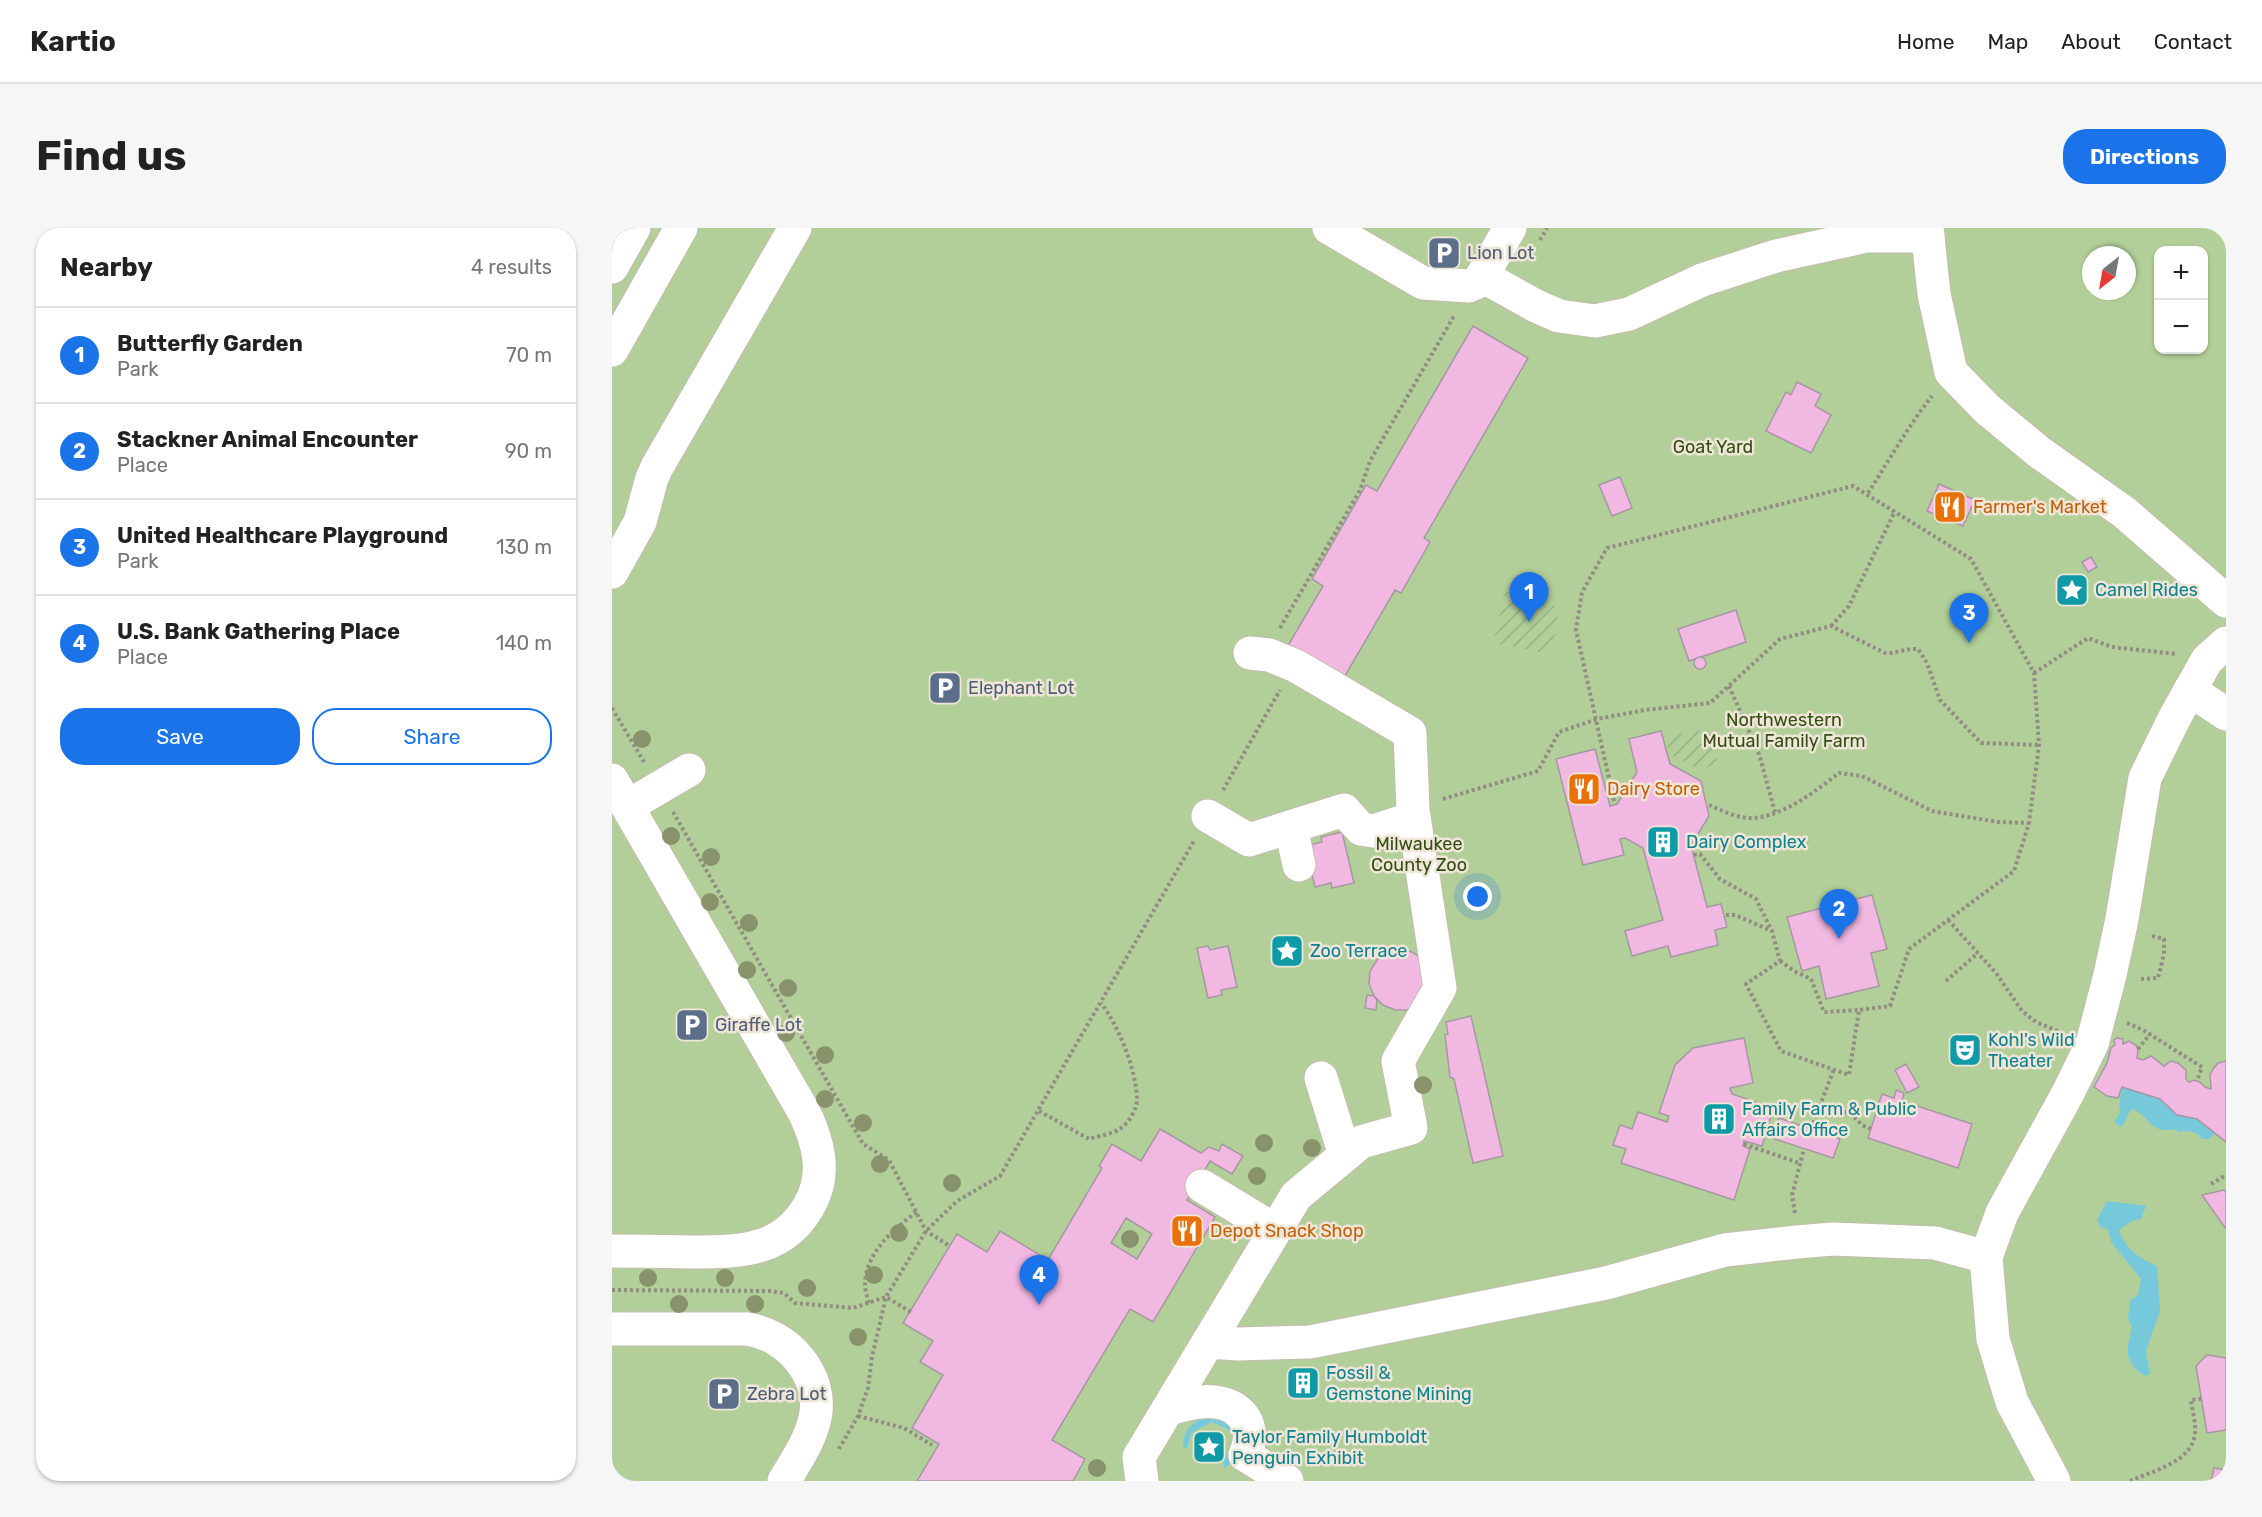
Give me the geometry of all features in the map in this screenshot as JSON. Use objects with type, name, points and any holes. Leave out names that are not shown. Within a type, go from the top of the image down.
[{"type":"street","points":[[612,267],[634,228]]},
{"type":"street","points":[[612,350],[681,228]]},
{"type":"street","points":[[612,572],[640,522],[657,467],[795,228]]},
{"type":"street","points":[[1329,228],[1423,283],[1469,286],[1478,282],[1510,228]]},
{"type":"street","points":[[1482,276],[1559,316],[1595,321],[1629,314],[1702,280],[1776,256],[1867,236],[1928,232],[1934,294],[1951,372],[1987,409],[2039,452],[2125,513],[2226,601]]},
{"type":"street","points":[[2054,1481],[2012,1402],[1993,1339],[1986,1257],[2002,1213],[2068,1094],[2096,1030],[2122,919],[2145,778],[2190,690],[2216,652]]},
{"type":"street","points":[[1142,1481],[1139,1457],[1296,1196],[1360,1142],[1411,1128],[1398,1061],[1440,988],[1413,810],[1410,732],[1270,658]]},
{"type":"street","points":[[2190,690],[2226,714]]},
{"type":"street","points":[[612,1251],[723,1252],[761,1246],[787,1233],[801,1217],[814,1197],[820,1169],[814,1136],[804,1113],[620,793],[659,787],[689,770]]},
{"type":"street","points":[[1208,816],[1249,840],[1344,810],[1361,829],[1374,831],[1413,810]]},
{"type":"street","points":[[1291,827],[1299,866]]},
{"type":"street","points":[[1321,1078],[1345,1155]]},
{"type":"street","points":[[1202,1186],[1275,1230]]},
{"type":"street","points":[[1208,1342],[1238,1344],[1310,1342],[1606,1283],[1725,1250],[1797,1242],[1833,1239],[1935,1243],[1986,1257]]},
{"type":"street","points":[[612,1329],[747,1329],[767,1335],[794,1353],[806,1369],[812,1383],[816,1411],[811,1431],[784,1481]]},
{"type":"street","points":[[1168,1408],[1201,1402],[1216,1402],[1237,1409],[1249,1428],[1251,1440],[1245,1455],[1287,1481]]},
{"type":"path","points":[[842,1445],[858,1416],[868,1388],[872,1357],[886,1297],[926,1231],[957,1201],[1000,1176],[1039,1111],[1208,816],[1270,658],[1271,644],[1360,490],[1374,454],[1454,316],[1460,312]]},
{"type":"path","points":[[1868,493],[1915,417],[1951,372]]},
{"type":"path","points":[[1614,801],[1576,630],[1582,592],[1607,548],[1853,486],[1868,493],[1971,559],[2034,673],[2039,745],[2029,823],[2014,871],[1909,949],[1890,1006],[1859,1011],[1824,1012],[1811,979],[1780,961],[1772,931],[1756,898],[1724,882],[1713,872],[1700,854],[1694,855]]},
{"type":"path","points":[[1413,810],[1538,771],[1559,732],[1597,719],[1646,710],[1710,703],[1780,639],[1832,626],[1849,606],[1895,511]]},
{"type":"path","points":[[1832,626],[1885,653],[1893,654],[1908,648],[1917,649],[1927,663],[1940,700],[1982,743],[2039,745]]},
{"type":"path","points":[[2034,673],[2088,638],[2112,647],[2182,654],[2216,652]]},
{"type":"path","points":[[1729,686],[1759,754],[1775,812]]},
{"type":"path","points":[[612,708],[863,1144],[889,1160],[926,1231],[950,1246]]},
{"type":"path","points":[[1709,805],[1733,815],[1753,818],[1775,812],[1822,786],[1839,772],[1862,776],[1932,811],[1998,822],[2029,823]]},
{"type":"path","points":[[1726,915],[1735,915],[1772,931]]},
{"type":"path","points":[[1948,920],[1996,973],[2014,1002],[2028,1017],[2052,1030],[2096,1030],[2136,1026],[2202,1067],[2197,1081]]},
{"type":"path","points":[[1946,981],[1978,953]]},
{"type":"path","points":[[1780,961],[1746,984],[1781,1051],[1849,1075],[1859,1011]]},
{"type":"path","points":[[1039,1111],[1089,1139],[1121,1129],[1132,1115],[1137,1099],[1129,1064],[1116,1026],[1101,1003]]},
{"type":"path","points":[[2138,1049],[2150,1034]]},
{"type":"path","points":[[1812,1129],[1834,1069]]},
{"type":"path","points":[[1821,1104],[1851,1114],[1862,1125],[1871,1129]]},
{"type":"path","points":[[1744,1144],[1800,1163]]},
{"type":"path","points":[[1797,1242],[1792,1195],[1804,1149]]},
{"type":"path","points":[[2211,1184],[2226,1175]]},
{"type":"path","points":[[869,1303],[864,1286],[871,1263],[890,1232],[916,1212]]},
{"type":"path","points":[[612,1290],[770,1291],[784,1293],[795,1303],[853,1308],[886,1297]]},
{"type":"path","points":[[886,1297],[910,1312]]},
{"type":"path","points":[[2130,1481],[2180,1459],[2189,1449],[2195,1434],[2191,1400],[2201,1399]]},
{"type":"path","points":[[858,1416],[904,1428],[932,1444]]},
{"type":"green space","name":"Milwaukee County Zoo","points":[[612,228],[2226,228],[2226,1481],[612,1481]]},
{"type":"green space","points":[[1505,591],[1559,608],[1557,616],[1560,621],[1544,653],[1493,643]]},
{"type":"green space","points":[[1712,729],[1717,764],[1699,770],[1676,756],[1672,757],[1663,736]]},
{"type":"water","points":[[2122,1087],[2160,1099],[2177,1115],[2197,1119],[2215,1133],[2209,1139],[2202,1139],[2191,1132],[2177,1132],[2177,1129],[2162,1130],[2131,1109],[2122,1127],[2114,1122],[2121,1111],[2119,1108]]},
{"type":"water","points":[[2107,1201],[2146,1206],[2141,1219],[2132,1221],[2119,1230],[2125,1243],[2134,1252],[2157,1266],[2160,1311],[2146,1351],[2150,1374],[2145,1376],[2129,1360],[2128,1354],[2132,1326],[2128,1319],[2130,1300],[2138,1295],[2141,1279],[2111,1242],[2108,1229],[2101,1228],[2097,1220]]},
{"type":"water","points":[[1209,1416],[1225,1422],[1237,1435],[1232,1463],[1224,1468],[1223,1461],[1234,1440],[1231,1433],[1223,1427],[1212,1422],[1191,1433],[1187,1449],[1183,1447],[1185,1435],[1190,1427]]},
{"type":"building","points":[[1473,326],[1528,358],[1424,538],[1430,542],[1401,593],[1395,590],[1342,681],[1286,649],[1323,586],[1312,579],[1366,485],[1377,491]]},
{"type":"building","points":[[1797,382],[1821,394],[1815,406],[1831,415],[1811,453],[1766,431],[1786,392],[1791,395]]},
{"type":"building","points":[[1620,477],[1632,508],[1612,516],[1599,485]]},
{"type":"building","name":"Farmer's Market","points":[[1939,484],[1975,500],[1963,526],[1927,511]]},
{"type":"building","points":[[2091,557],[2097,567],[2088,572],[2082,562]]},
{"type":"building","points":[[1736,610],[1746,642],[1689,661],[1678,629]]},
{"type":"building","points":[[1700,657],[1706,663],[1700,669],[1694,663]]},
{"type":"building","name":"Dairy Complex","points":[[1661,731],[1670,764],[1701,781],[1709,816],[1691,845],[1707,907],[1721,904],[1727,927],[1715,930],[1718,945],[1671,957],[1668,946],[1632,956],[1625,931],[1663,920],[1643,848],[1625,838],[1620,839],[1624,855],[1583,865],[1556,759],[1595,749],[1610,806],[1617,804],[1637,772],[1629,739]]},
{"type":"building","points":[[1342,832],[1354,883],[1332,888],[1331,883],[1315,887],[1305,846],[1322,842],[1321,837]]},
{"type":"building","points":[[1872,895],[1887,949],[1871,953],[1879,986],[1826,999],[1819,966],[1802,971],[1787,917]]},
{"type":"building","points":[[1208,946],[1210,950],[1228,946],[1237,987],[1221,990],[1222,995],[1208,998],[1197,948]]},
{"type":"building","points":[[1399,949],[1412,952],[1422,959],[1427,994],[1419,1004],[1407,1010],[1395,1010],[1383,1005],[1374,996],[1369,984],[1370,971],[1377,960],[1387,952]]},
{"type":"building","points":[[1367,995],[1374,996],[1377,1000],[1376,1010],[1365,1008]]},
{"type":"building","points":[[1471,1016],[1503,1156],[1473,1163],[1454,1079],[1450,1077],[1445,1035],[1448,1034],[1446,1022]]},
{"type":"building","name":"Family Farm & Public Affairs Office","points":[[1744,1038],[1753,1083],[1730,1088],[1732,1094],[1756,1102],[1758,1111],[1771,1116],[1762,1146],[1744,1141],[1743,1146],[1750,1149],[1734,1200],[1621,1163],[1626,1149],[1613,1145],[1620,1125],[1632,1129],[1638,1112],[1667,1122],[1669,1116],[1659,1113],[1675,1065],[1693,1048]]},
{"type":"building","points":[[2123,1039],[2123,1044],[2129,1041],[2136,1045],[2137,1058],[2143,1060],[2151,1056],[2164,1066],[2171,1061],[2178,1063],[2186,1070],[2186,1079],[2189,1082],[2194,1080],[2211,1089],[2210,1075],[2213,1069],[2218,1063],[2226,1061],[2226,1142],[2197,1119],[2177,1115],[2160,1099],[2122,1087],[2118,1098],[2107,1096],[2094,1087],[2107,1063],[2111,1048],[2115,1045],[2114,1040]]},
{"type":"building","points":[[1906,1064],[1919,1087],[1907,1093],[1895,1070]]},
{"type":"building","points":[[1896,1090],[1904,1093],[1902,1101],[1972,1124],[1958,1168],[1868,1138],[1882,1094],[1894,1098]]},
{"type":"building","points":[[1779,1118],[1840,1139],[1833,1158],[1772,1138]]},
{"type":"building","points":[[1160,1129],[1201,1153],[1209,1147],[1219,1151],[1222,1144],[1243,1156],[1232,1174],[1210,1161],[1187,1200],[1215,1217],[1153,1322],[1130,1309],[1052,1440],[1085,1459],[1073,1481],[917,1481],[939,1444],[912,1428],[943,1375],[920,1362],[933,1341],[903,1323],[957,1234],[987,1252],[1000,1231],[1048,1260],[1102,1168],[1099,1166],[1112,1144],[1141,1161]],"holes":[[[1126,1218],[1152,1234],[1137,1259],[1111,1243]]]},
{"type":"building","points":[[2224,1190],[2226,1192],[2226,1229],[2202,1195]]},
{"type":"building","points":[[2207,1355],[2226,1358],[2226,1430],[2207,1433],[2196,1366]]},
{"type":"building","name":"Fossil & Gemstone Mining","points":[[1291,1368],[1316,1369],[1314,1398],[1290,1396]]},
{"type":"building","points":[[2214,1468],[2226,1470],[2226,1481],[2211,1481]]},
{"type":"place","name":"Lion Lot","points":[[1444,253]]},
{"type":"place","name":"Farmer's Market","points":[[1950,507]]},
{"type":"place","name":"Camel Rides","points":[[2072,590]]},
{"type":"place","name":"Butterfly Garden","points":[[1529,622]]},
{"type":"place","name":"United Healthcare Playground","points":[[1969,643]]},
{"type":"place","name":"Elephant Lot","points":[[945,688]]},
{"type":"place","name":"Dairy Store","points":[[1584,789]]},
{"type":"place","name":"Dairy Complex","points":[[1663,842]]},
{"type":"place","name":"Stackner Animal Encounter","points":[[1839,939]]},
{"type":"place","name":"Zoo Terrace","points":[[1287,951]]},
{"type":"place","name":"Giraffe Lot","points":[[692,1025]]},
{"type":"place","name":"Kohl's Wild Theater","points":[[1965,1050]]},
{"type":"place","name":"Family Farm & Public Affairs Office","points":[[1719,1119]]},
{"type":"place","name":"Depot Snack Shop","points":[[1187,1231]]},
{"type":"place","name":"U.S. Bank Gathering Place","points":[[1039,1305]]},
{"type":"place","name":"Fossil & Gemstone Mining","points":[[1303,1383]]},
{"type":"place","name":"Zebra Lot","points":[[724,1394]]},
{"type":"place","name":"Taylor Family Humboldt Penguin Exhibit","points":[[1209,1447]]},
{"type":"park label","name":"Goat Yard","points":[[1713,447]]},
{"type":"park label","name":"Northwestern Mutual Family Farm","points":[[1784,730]]}]
